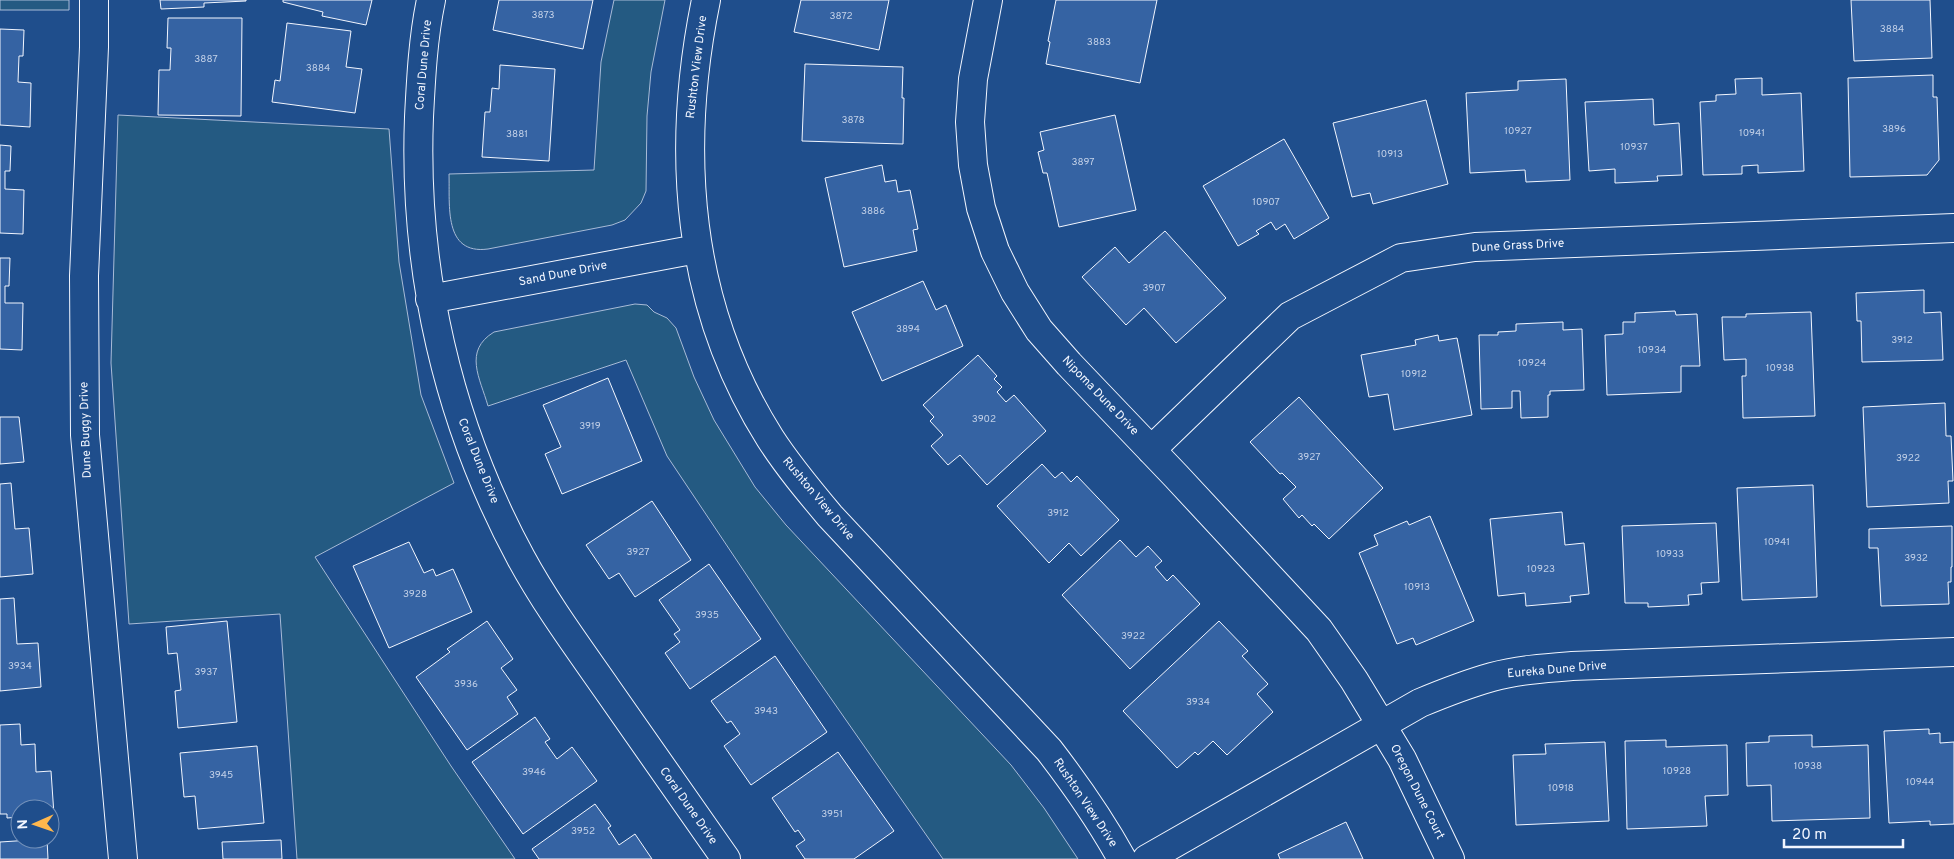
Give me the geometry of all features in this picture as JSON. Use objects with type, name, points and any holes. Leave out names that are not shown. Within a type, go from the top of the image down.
[{"type":"street","name":"Dune Buggy Drive","points":[[94,0],[94,47],[84,276],[85,435],[123,859]]},
{"type":"street","name":"Coral Dune Drive","points":[[431,0],[420,83],[418,155],[421,227],[430,299],[445,367],[465,433],[491,497],[522,559],[557,618],[726,859]]},
{"type":"street","name":"Rushton View Drive","points":[[706,0],[691,89],[689,144],[691,199],[697,249],[709,301],[725,349],[746,394],[765,429],[798,479],[830,516],[1049,750],[1084,796],[1122,859]]},
{"type":"street","name":"Nipoma Dune Drive","points":[[988,0],[973,78],[970,122],[973,165],[981,208],[995,251],[1015,292],[1039,330],[1069,364],[1319,630],[1350,674],[1382,726]]},
{"type":"street","name":"Dune Grass Drive","points":[[1151,450],[1290,316],[1401,258],[1475,247],[1954,228]]},
{"type":"street","name":"Sand Dune Drive","points":[[430,299],[697,249]]},
{"type":"street","name":"Eureka Dune Drive","points":[[1147,859],[1420,703],[1456,688],[1494,676],[1572,666],[1954,652]]},
{"type":"street","name":"Oregon Dune Court","points":[[1382,726],[1402,759],[1450,859]]},
{"type":"shaded area","points":[[0,0],[69,0],[69,10],[0,10]]},
{"type":"shaded area","points":[[614,0],[665,0],[651,72],[647,116],[646,191],[641,203],[625,220],[612,225],[488,249],[473,249],[463,244],[456,236],[452,225],[449,200],[449,174],[594,170],[601,62]]},
{"type":"shaded area","points":[[118,115],[389,129],[399,262],[421,395],[454,483],[315,557],[451,766],[515,859],[297,859],[280,614],[129,624],[111,363]]},
{"type":"shaded area","points":[[635,304],[647,305],[654,312],[667,318],[676,328],[694,377],[714,420],[755,487],[786,525],[1011,765],[1044,808],[1078,859],[943,859],[788,637],[667,456],[626,360],[488,406],[478,375],[476,356],[485,339],[494,332]]},
{"type":"building","points":[[160,0],[246,1],[204,3],[204,7],[161,9]]},
{"type":"building","points":[[283,0],[372,0],[366,25],[322,16],[323,12],[283,2]]},
{"type":"building","points":[[499,0],[593,0],[583,49],[493,30]]},
{"type":"building","points":[[801,0],[889,0],[879,50],[794,32]]},
{"type":"building","points":[[1056,0],[1157,0],[1140,83],[1046,64],[1050,42],[1048,41]]},
{"type":"building","points":[[1851,0],[1930,0],[1932,58],[1854,61]]},
{"type":"building","points":[[168,18],[242,18],[241,116],[158,115],[159,70],[170,70],[171,48],[167,48]]},
{"type":"building","points":[[287,23],[351,31],[346,67],[362,69],[355,113],[272,102],[275,80],[280,81]]},
{"type":"building","points":[[0,29],[24,30],[23,56],[19,56],[18,82],[31,83],[30,127],[0,125]]},
{"type":"building","points":[[805,64],[903,67],[903,144],[802,141]]},
{"type":"building","points":[[500,65],[555,69],[549,161],[482,157],[485,112],[490,112],[492,88],[499,89]]},
{"type":"building","points":[[1933,75],[1933,97],[1937,97],[1939,160],[1927,175],[1850,177],[1848,78]]},
{"type":"building","points":[[1762,78],[1762,95],[1801,93],[1804,171],[1758,173],[1758,165],[1742,166],[1742,174],[1703,175],[1700,102],[1716,101],[1716,95],[1736,94],[1735,79]]},
{"type":"building","points":[[1566,79],[1570,180],[1526,182],[1525,170],[1470,173],[1466,93],[1518,90],[1518,81]]},
{"type":"building","points":[[1653,99],[1654,125],[1679,123],[1682,175],[1657,176],[1658,181],[1615,183],[1615,169],[1589,171],[1585,102]]},
{"type":"building","points":[[1426,100],[1448,184],[1373,204],[1370,193],[1352,197],[1333,123]]},
{"type":"building","points":[[1115,115],[1136,210],[1059,227],[1047,173],[1043,173],[1038,152],[1044,150],[1040,132]]},
{"type":"building","points":[[1284,139],[1329,218],[1294,239],[1285,224],[1276,230],[1271,222],[1256,231],[1259,234],[1238,246],[1203,186]]},
{"type":"building","points":[[0,145],[11,146],[10,171],[5,171],[5,189],[24,190],[23,234],[0,233]]},
{"type":"building","points":[[882,165],[885,182],[896,180],[898,192],[910,190],[918,229],[913,230],[917,251],[844,267],[825,178]]},
{"type":"building","points":[[1165,231],[1226,298],[1176,343],[1144,308],[1126,325],[1082,277],[1115,247],[1129,263]]},
{"type":"building","points":[[0,258],[10,258],[9,286],[5,286],[5,303],[23,303],[22,350],[0,349]]},
{"type":"building","points":[[923,281],[936,310],[946,305],[963,346],[882,381],[852,312]]},
{"type":"building","points":[[1924,290],[1924,313],[1941,312],[1943,360],[1862,362],[1861,321],[1857,321],[1856,293]]},
{"type":"building","points":[[1675,311],[1676,315],[1697,314],[1700,366],[1681,366],[1681,392],[1607,395],[1605,335],[1623,334],[1623,322],[1635,322],[1635,313]]},
{"type":"building","points":[[1811,312],[1815,416],[1743,418],[1742,376],[1746,376],[1746,359],[1724,360],[1722,317],[1746,317],[1746,314]]},
{"type":"building","points":[[1563,322],[1563,330],[1582,329],[1584,390],[1550,391],[1550,395],[1548,395],[1548,417],[1521,418],[1520,391],[1512,391],[1512,408],[1481,409],[1479,335],[1498,335],[1498,332],[1516,331],[1516,324]]},
{"type":"building","points":[[1438,335],[1439,341],[1457,338],[1472,415],[1394,430],[1388,394],[1369,397],[1361,355],[1416,345],[1415,340]]},
{"type":"building","points":[[978,355],[997,376],[994,379],[1002,387],[997,392],[1006,402],[1014,395],[1046,431],[987,485],[960,455],[948,465],[931,446],[943,435],[930,421],[934,417],[923,405]]},
{"type":"building","points":[[608,378],[642,461],[562,494],[545,454],[561,447],[543,405]]},
{"type":"building","points":[[1299,397],[1383,488],[1329,539],[1314,524],[1312,526],[1302,515],[1299,518],[1283,499],[1296,487],[1282,473],[1280,474],[1250,442]]},
{"type":"building","points":[[1945,403],[1946,436],[1951,436],[1953,481],[1948,481],[1949,503],[1867,507],[1863,407]]},
{"type":"building","points":[[0,417],[19,417],[24,462],[0,464]]},
{"type":"building","points":[[1042,464],[1055,478],[1062,472],[1071,482],[1077,476],[1119,520],[1081,556],[1069,543],[1049,563],[997,506]]},
{"type":"building","points":[[11,483],[15,529],[29,528],[33,574],[0,577],[0,484]]},
{"type":"building","points":[[1813,485],[1817,597],[1742,600],[1737,488]]},
{"type":"building","points":[[652,501],[691,560],[635,597],[619,573],[609,579],[586,545]]},
{"type":"building","points":[[1562,512],[1565,545],[1584,543],[1589,594],[1570,596],[1571,602],[1526,606],[1525,593],[1498,596],[1490,519]]},
{"type":"building","points":[[1430,516],[1474,621],[1416,645],[1413,638],[1397,644],[1359,553],[1378,545],[1374,535],[1407,521],[1409,525]]},
{"type":"building","points":[[1716,523],[1719,582],[1701,583],[1702,594],[1688,595],[1689,605],[1648,607],[1648,603],[1625,603],[1622,526]]},
{"type":"building","points":[[1952,526],[1951,582],[1948,582],[1949,604],[1881,606],[1878,548],[1869,548],[1869,529]]},
{"type":"building","points":[[1120,540],[1136,557],[1148,546],[1162,561],[1155,567],[1167,581],[1173,575],[1200,604],[1130,669],[1062,595]]},
{"type":"building","points":[[409,542],[424,573],[433,569],[436,576],[453,569],[472,612],[389,648],[353,566]]},
{"type":"building","points":[[709,564],[761,639],[690,689],[665,653],[680,642],[674,634],[680,630],[659,600]]},
{"type":"building","points":[[14,598],[17,644],[38,643],[41,687],[0,691],[0,599]]},
{"type":"building","points":[[227,621],[237,722],[178,728],[175,691],[181,690],[177,653],[168,654],[166,627]]},
{"type":"building","points":[[487,621],[513,659],[501,668],[517,690],[507,697],[518,714],[467,750],[416,677],[450,652],[447,649]]},
{"type":"building","points":[[1219,621],[1248,651],[1242,656],[1268,684],[1257,694],[1273,712],[1227,755],[1213,741],[1198,755],[1195,752],[1177,768],[1123,711]]},
{"type":"building","points":[[775,656],[827,732],[751,785],[724,746],[740,734],[731,721],[727,723],[711,701]]},
{"type":"building","points":[[535,717],[550,739],[545,742],[557,759],[572,747],[597,781],[523,834],[472,762]]},
{"type":"building","points":[[20,724],[21,745],[35,744],[36,772],[51,771],[53,799],[10,799],[10,818],[7,818],[7,814],[0,814],[0,725]]},
{"type":"building","points":[[1929,729],[1929,734],[1940,733],[1940,743],[1954,742],[1954,824],[1930,825],[1930,821],[1889,823],[1884,731]]},
{"type":"building","points":[[1812,735],[1812,747],[1868,745],[1870,818],[1772,821],[1771,785],[1747,786],[1746,743],[1769,742],[1769,736]]},
{"type":"building","points":[[1666,740],[1666,747],[1727,745],[1728,795],[1705,796],[1707,826],[1627,829],[1625,741]]},
{"type":"building","points":[[1605,742],[1609,821],[1516,825],[1513,755],[1546,754],[1545,744]]},
{"type":"building","points":[[257,746],[264,823],[198,829],[195,796],[184,797],[180,753]]},
{"type":"building","points":[[838,752],[894,831],[854,859],[805,859],[796,846],[805,840],[798,830],[795,832],[772,798]]},
{"type":"building","points":[[595,804],[611,826],[608,828],[619,845],[635,834],[652,859],[539,859],[532,849]]},
{"type":"building","points":[[1346,822],[1363,859],[1280,859],[1278,854]]},
{"type":"building","points":[[281,840],[282,859],[223,859],[222,842]]},
{"type":"building","points":[[10,841],[10,849],[48,849],[48,859],[0,859],[0,842]]}]
